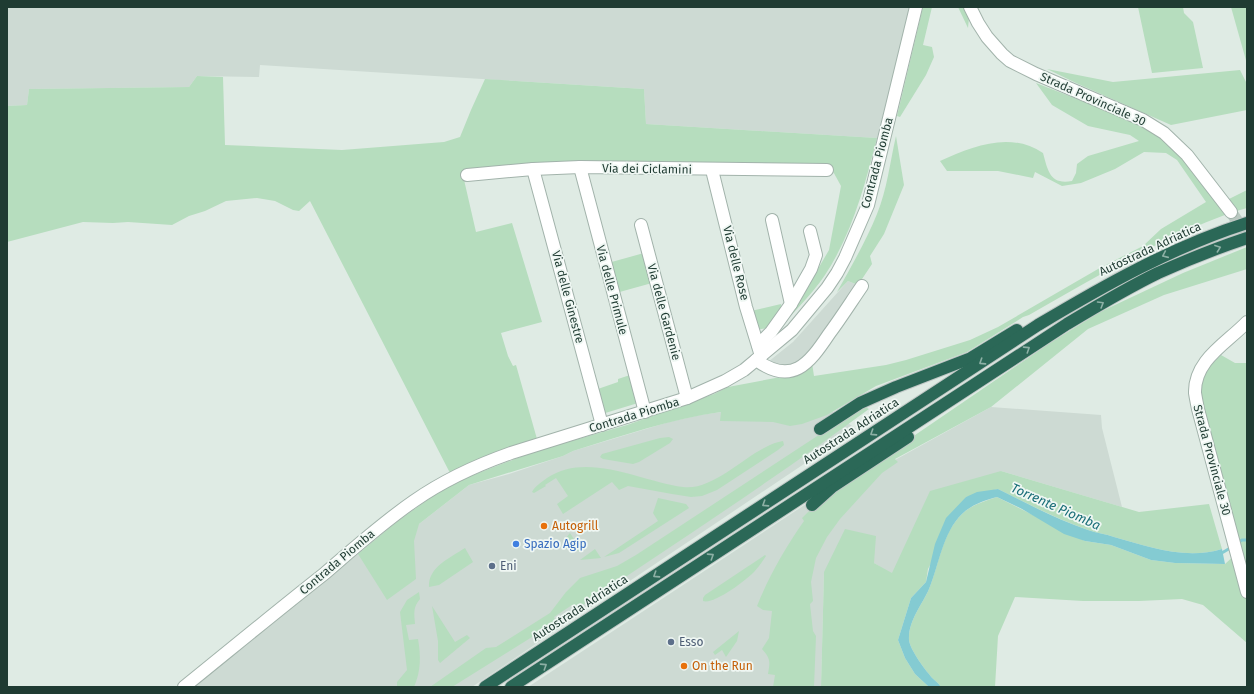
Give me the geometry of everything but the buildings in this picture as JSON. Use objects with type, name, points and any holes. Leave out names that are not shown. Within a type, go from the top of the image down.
[{"type":"highway","name":"Autostrada Adriatica","points":[[485,687],[1038,325],[1139,267],[1247,223]]},
{"type":"highway","points":[[511,687],[1036,344],[1108,300],[1176,266],[1210,251],[1247,238]]},
{"type":"highway","points":[[820,430],[860,403],[896,387],[971,358],[1027,324],[1038,325]]},
{"type":"highway","points":[[812,505],[832,488],[927,424],[936,409]]},
{"type":"street","name":"Contrada Piomba","points":[[184,687],[382,525],[414,501],[451,478],[511,452],[687,398],[725,381],[744,370],[758,353],[792,330],[827,288],[845,258],[868,205],[916,7]]},
{"type":"street","name":"Strada Provinciale 30","points":[[970,7],[987,37],[1010,61],[1036,74],[1143,120],[1164,133],[1187,155],[1231,212]]},
{"type":"street","name":"Via dei Ciclamini","points":[[467,174],[580,167],[712,170],[827,170]]},
{"type":"street","name":"Via delle Primule","points":[[580,167],[645,412]]},
{"type":"street","name":"Via delle Ginestre","points":[[533,169],[602,425]]},
{"type":"street","name":"Via delle Rose","points":[[712,170],[758,353]]},
{"type":"street","points":[[772,220],[791,304]]},
{"type":"street","name":"Via delle Gardenie","points":[[641,225],[687,398]]},
{"type":"street","points":[[810,231],[816,255],[811,269],[791,304],[758,353],[765,366],[786,372],[802,367],[816,353],[862,286]]},
{"type":"street","name":"Strada Provinciale 30","points":[[1247,322],[1204,363],[1196,383],[1195,394],[1247,592]]},
{"type":"shaded area","points":[[7,7],[911,7],[877,138],[646,124],[644,89],[260,65],[259,77],[197,76],[189,87],[29,89],[27,105],[7,106]]},
{"type":"shaded area","points":[[848,281],[858,285],[817,346],[793,366],[777,367],[768,362],[793,342]]},
{"type":"shaded area","points":[[817,399],[856,429],[472,687],[194,687],[392,526],[419,524],[469,485],[509,474],[563,456],[573,451],[669,422],[700,415]]},
{"type":"shaded area","points":[[991,407],[1101,415],[1102,428],[1122,507],[1001,471],[892,574],[874,563],[824,572],[821,687],[528,687],[885,452],[895,460]]},
{"type":"green space","points":[[923,7],[932,7],[923,45],[932,47],[934,57],[926,75],[900,117],[897,116]]},
{"type":"green space","points":[[958,7],[963,7],[969,18],[968,28]]},
{"type":"green space","points":[[1138,7],[1183,7],[1184,13],[1193,22],[1203,68],[1152,73]]},
{"type":"green space","points":[[1231,7],[1247,7],[1247,64]]},
{"type":"green space","points":[[1047,69],[1113,82],[1240,70],[1247,84],[1247,110],[1171,125]]},
{"type":"green space","points":[[197,76],[223,77],[225,145],[342,150],[444,142],[460,137],[485,79],[644,89],[646,124],[877,138],[857,209],[843,243],[825,275],[813,291],[771,337],[797,305],[829,250],[841,186],[830,166],[581,162],[462,171],[476,232],[512,223],[542,322],[501,333],[508,356],[513,366],[516,365],[537,439],[450,473],[310,201],[299,211],[293,210],[275,201],[257,198],[226,201],[205,211],[189,216],[172,225],[128,222],[83,222],[7,242],[7,106],[27,105],[29,89],[189,87]]},
{"type":"green space","points":[[1036,83],[1141,124],[1163,137],[1183,155],[1230,213],[1204,223],[1127,260],[1023,317],[967,352],[876,386],[827,415],[802,424],[790,426],[773,422],[720,421],[721,412],[702,415],[665,423],[628,434],[469,485],[419,524],[414,541],[416,579],[387,600],[358,554],[399,520],[450,484],[533,452],[627,425],[714,394],[728,387],[791,375],[812,363],[814,376],[886,365],[970,340],[998,327],[1098,269],[1143,246],[1161,229],[1206,202],[1177,160],[1166,153],[1144,152],[1115,169],[1081,183],[1062,186],[1035,172],[1033,178],[998,171],[947,171],[940,161],[965,150],[992,143],[1018,143],[1030,146],[1043,153],[1049,171],[1054,179],[1065,182],[1072,181],[1076,173],[1077,164],[1088,156],[1139,141],[1130,135],[1088,126],[1052,105]]},
{"type":"green space","points":[[896,136],[904,185],[884,234],[870,256],[872,264],[858,285],[848,281],[837,292],[863,244],[877,214],[886,186]]},
{"type":"green space","points":[[1247,190],[1247,208],[1233,212],[1225,201]]},
{"type":"green space","points":[[1247,247],[1247,269],[1164,295],[1088,329],[991,407],[895,459],[898,462],[882,473],[840,519],[827,537],[816,558],[811,582],[813,601],[810,604],[813,631],[816,636],[814,687],[773,687],[775,675],[768,674],[769,661],[767,655],[762,649],[769,638],[772,611],[763,610],[757,606],[778,562],[804,521],[802,518],[820,500],[1050,343],[1100,312],[1183,273]]},
{"type":"green space","points":[[644,253],[652,283],[616,293],[608,263]]},
{"type":"green space","points":[[781,304],[782,310],[767,328],[756,330],[751,311]]},
{"type":"green space","points":[[1221,355],[1235,363],[1247,363],[1247,643],[1203,605],[1182,599],[1083,601],[1015,597],[998,636],[995,687],[941,687],[930,676],[914,653],[909,640],[909,633],[916,613],[929,589],[945,540],[950,530],[962,514],[978,504],[997,497],[1085,541],[1111,545],[1151,560],[1175,563],[1225,564],[1238,552],[1199,391],[1201,378]]},
{"type":"green space","points":[[630,375],[638,403],[602,414],[595,390],[618,382],[618,379]]},
{"type":"green space","points":[[863,406],[869,409],[764,484],[586,603],[575,609],[572,605],[554,617],[556,622],[452,687],[430,687],[486,648],[496,647],[550,613],[566,592],[580,578],[617,566],[636,555]]},
{"type":"green space","points":[[669,437],[673,439],[670,443],[639,462],[633,464],[603,459],[600,457],[602,454],[660,438]]},
{"type":"green space","points":[[783,441],[784,445],[778,450],[717,490],[702,496],[691,497],[628,486],[619,490],[612,482],[563,514],[557,504],[568,496],[556,478],[534,493],[532,492],[547,478],[563,470],[579,467],[596,467],[614,470],[666,484],[694,487],[704,484],[726,473],[756,452],[772,444]]},
{"type":"green space","points":[[1001,471],[1139,512],[1209,504],[1222,549],[1208,552],[1181,553],[1141,545],[1076,526],[998,489],[966,497],[928,569],[926,582],[911,598],[898,640],[905,658],[915,674],[929,687],[821,687],[824,572],[845,529],[876,536],[874,563],[892,573],[930,491]]},
{"type":"green space","points":[[658,498],[686,504],[689,508],[619,553],[604,557],[658,521],[653,513]]},
{"type":"green space","points":[[570,533],[581,550],[576,551],[567,547],[566,538]]},
{"type":"green space","points":[[465,548],[473,562],[439,585],[429,587],[432,574],[436,569],[447,559]]},
{"type":"green space","points":[[595,549],[601,558],[580,560]]},
{"type":"green space","points":[[765,555],[766,556],[757,569],[729,592],[714,599],[703,601],[705,595]]},
{"type":"green space","points":[[419,592],[420,599],[414,610],[415,624],[406,625],[409,640],[418,639],[420,657],[418,675],[414,687],[397,687],[397,682],[407,670],[400,612],[407,600]]},
{"type":"green space","points":[[432,606],[455,642],[467,635],[470,638],[440,663],[438,660],[438,641]]},
{"type":"green space","points":[[739,631],[737,641],[726,657],[722,650],[715,655],[713,652]]},
{"type":"water","points":[[998,489],[1076,526],[1141,545],[1181,553],[1208,552],[1222,549],[1225,564],[1175,563],[1151,560],[1111,545],[1085,541],[1064,534],[1022,509],[997,497],[978,503],[962,514],[950,530],[942,549],[933,580],[916,613],[909,633],[910,644],[917,658],[930,676],[941,687],[929,687],[915,674],[905,658],[898,640],[911,598],[926,582],[935,544],[946,518],[966,497],[977,492]]},
{"type":"waterway","name":"Torrente Piomba","points":[[1237,543],[1242,540],[1247,540]]},
{"type":"waterway","name":"Torrente Piomba","points":[[1220,554],[1232,547]]},
{"type":"tunnel","points":[[1231,212],[1247,235]]},
{"type":"place","name":"Autogrill","points":[[544,526]]},
{"type":"place","name":"Spazio Agip","points":[[516,544]]},
{"type":"place","name":"Eni","points":[[492,566]]},
{"type":"place","name":"Esso","points":[[671,642]]},
{"type":"place","name":"On the Run","points":[[684,666]]}]
